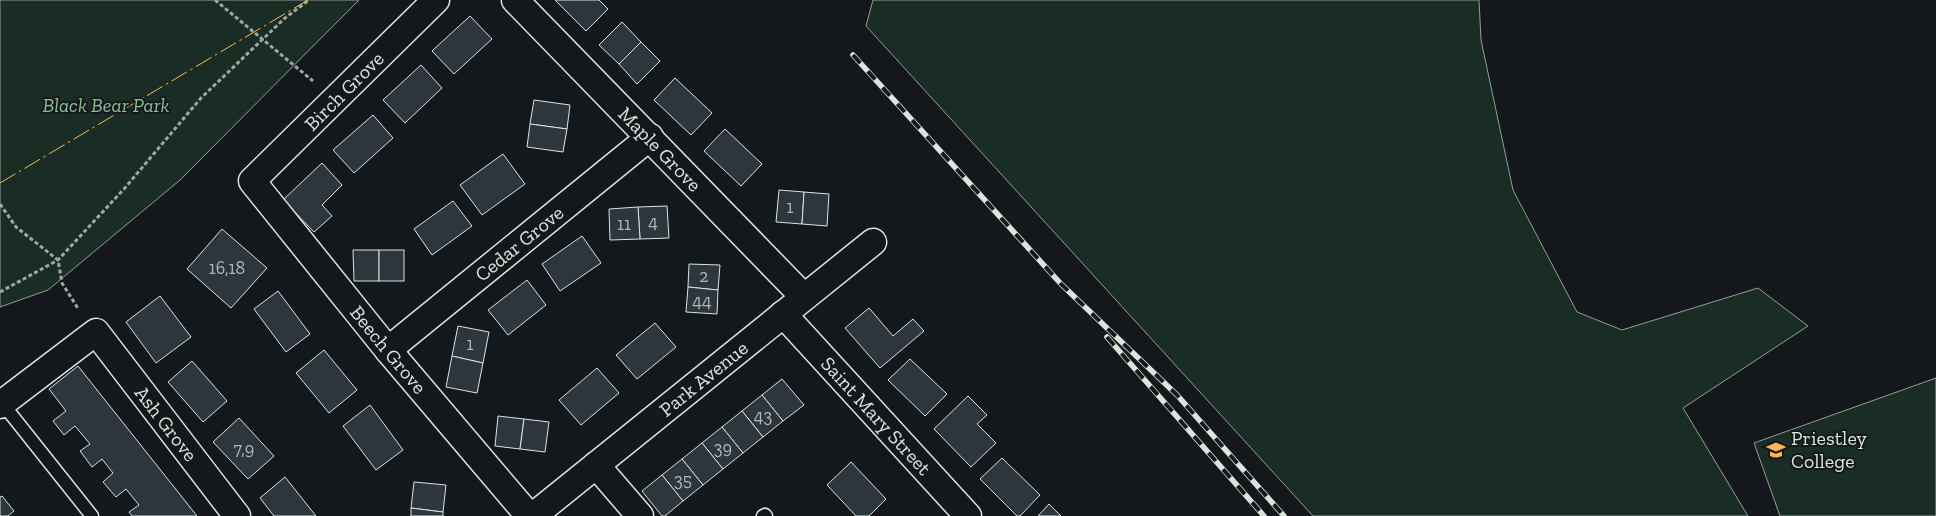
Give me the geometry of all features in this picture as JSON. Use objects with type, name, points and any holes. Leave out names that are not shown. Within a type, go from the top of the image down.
[{"type":"street","name":"Birch Grove","points":[[252,182],[436,0]]},
{"type":"street","name":"Maple Grove","points":[[515,0],[804,297]]},
{"type":"street","name":"Cedar Grove","points":[[388,350],[650,137]]},
{"type":"street","name":"Beech Grove","points":[[252,182],[388,350],[529,516]]},
{"type":"street","name":"Park Avenue","points":[[533,516],[873,242]]},
{"type":"street","name":"Saint Mary Street","points":[[783,314],[968,516]]},
{"type":"street","points":[[1,404],[96,332]]},
{"type":"street","name":"Ash Grove","points":[[96,332],[237,516]]},
{"type":"street","points":[[596,465],[640,516]]},
{"type":"lane","points":[[1,404],[92,516]]},
{"type":"path","points":[[215,0],[334,100]]},
{"type":"path","points":[[0,292],[58,260],[124,189],[201,98],[285,18],[309,0]]},
{"type":"path","points":[[0,204],[16,227],[58,260],[62,283],[79,311],[96,332]]},
{"type":"green space","name":"Black Bear Park","points":[[0,0],[359,0],[180,180],[48,290],[0,307]]},
{"type":"green space","points":[[873,0],[1479,0],[1481,40],[1513,190],[1577,312],[1622,330],[1758,288],[1808,326],[1683,408],[1748,516],[1313,516],[866,26]]},
{"type":"green space","points":[[1936,378],[1936,516],[1780,516],[1754,443]]},
{"type":"building","points":[[555,0],[599,0],[608,9],[586,31]]},
{"type":"building","points":[[470,16],[492,39],[454,74],[432,51]]},
{"type":"building","points":[[622,22],[641,42],[619,64],[599,45]]},
{"type":"building","points":[[641,42],[660,61],[637,84],[619,64]]},
{"type":"building","points":[[421,65],[442,88],[405,123],[383,100]]},
{"type":"building","points":[[675,78],[712,113],[691,135],[654,100]]},
{"type":"building","points":[[534,100],[570,105],[567,129],[530,124]]},
{"type":"building","points":[[373,115],[393,138],[354,173],[333,150]]},
{"type":"building","points":[[530,124],[567,129],[563,152],[527,147]]},
{"type":"building","points":[[725,129],[762,164],[741,186],[704,151]]},
{"type":"building","points":[[503,154],[525,184],[482,215],[460,185]]},
{"type":"building","points":[[322,163],[342,185],[322,205],[332,216],[314,232],[283,200]]},
{"type":"building","points":[[779,190],[804,192],[802,224],[776,222]]},
{"type":"building","points":[[804,192],[829,194],[827,226],[802,224]]},
{"type":"building","points":[[453,201],[472,226],[432,255],[414,229]]},
{"type":"building","points":[[667,206],[669,238],[640,239],[638,207]]},
{"type":"building","points":[[638,207],[640,239],[610,240],[609,209]]},
{"type":"building","points":[[222,229],[267,268],[231,308],[187,269]]},
{"type":"building","points":[[582,236],[601,263],[560,291],[542,264]]},
{"type":"building","points":[[353,250],[379,250],[379,281],[354,281]]},
{"type":"building","points":[[379,250],[404,250],[404,281],[379,281]]},
{"type":"building","points":[[689,264],[720,265],[718,290],[688,287]]},
{"type":"building","points":[[527,280],[546,305],[508,335],[488,310]]},
{"type":"building","points":[[688,287],[718,290],[717,314],[686,312]]},
{"type":"building","points":[[278,291],[310,334],[286,352],[254,309]]},
{"type":"building","points":[[160,296],[191,337],[156,363],[126,322]]},
{"type":"building","points":[[869,308],[893,336],[913,319],[924,331],[880,368],[845,328]]},
{"type":"building","points":[[655,323],[676,347],[637,379],[616,355]]},
{"type":"building","points":[[458,326],[489,332],[483,363],[452,356]]},
{"type":"building","points":[[324,350],[357,390],[329,413],[296,373]]},
{"type":"building","points":[[452,356],[483,363],[477,393],[446,387]]},
{"type":"building","points":[[910,359],[947,394],[925,416],[888,380]]},
{"type":"building","points":[[192,361],[227,401],[203,422],[168,382]]},
{"type":"building","points":[[78,366],[197,516],[132,516],[129,512],[139,505],[126,489],[116,497],[103,482],[113,473],[102,459],[92,467],[80,451],[90,444],[75,426],[64,435],[53,421],[66,411],[49,389]]},
{"type":"building","points":[[597,368],[619,393],[581,425],[559,400]]},
{"type":"building","points":[[782,379],[804,405],[783,421],[762,395]]},
{"type":"building","points":[[762,395],[783,421],[763,437],[742,411]]},
{"type":"building","points":[[968,396],[987,415],[977,424],[996,443],[971,467],[934,429]]},
{"type":"building","points":[[370,405],[403,450],[376,470],[343,426]]},
{"type":"building","points":[[742,411],[763,437],[743,453],[722,427]]},
{"type":"building","points":[[498,416],[524,419],[520,449],[495,446]]},
{"type":"building","points":[[239,418],[274,456],[248,479],[213,442]]},
{"type":"building","points":[[524,419],[549,422],[545,452],[520,449]]},
{"type":"building","points":[[722,427],[743,453],[723,469],[702,443]]},
{"type":"building","points":[[702,443],[723,469],[703,485],[682,459]]},
{"type":"building","points":[[1002,458],[1040,495],[1020,516],[1017,516],[980,479]]},
{"type":"building","points":[[682,459],[703,485],[683,501],[662,475]]},
{"type":"building","points":[[851,462],[886,499],[869,516],[856,516],[827,485]]},
{"type":"building","points":[[662,475],[683,501],[665,516],[662,516],[642,491]]},
{"type":"building","points":[[285,477],[316,516],[274,516],[260,498]]},
{"type":"building","points":[[414,482],[446,485],[443,512],[411,508]]},
{"type":"building","points":[[2,496],[14,511],[8,516],[0,516],[0,497]]},
{"type":"building","points":[[1049,504],[1061,516],[1038,516]]},
{"type":"building","points":[[411,508],[443,512],[443,516],[411,516]]},
{"type":"railway","points":[[853,55],[1061,284],[1177,395],[1284,516]]},
{"type":"railway","points":[[1107,337],[1264,516]]},
{"type":"power","points":[[0,183],[308,0]]},
{"type":"place","name":"Priestley College","points":[[1776,450]]}]
